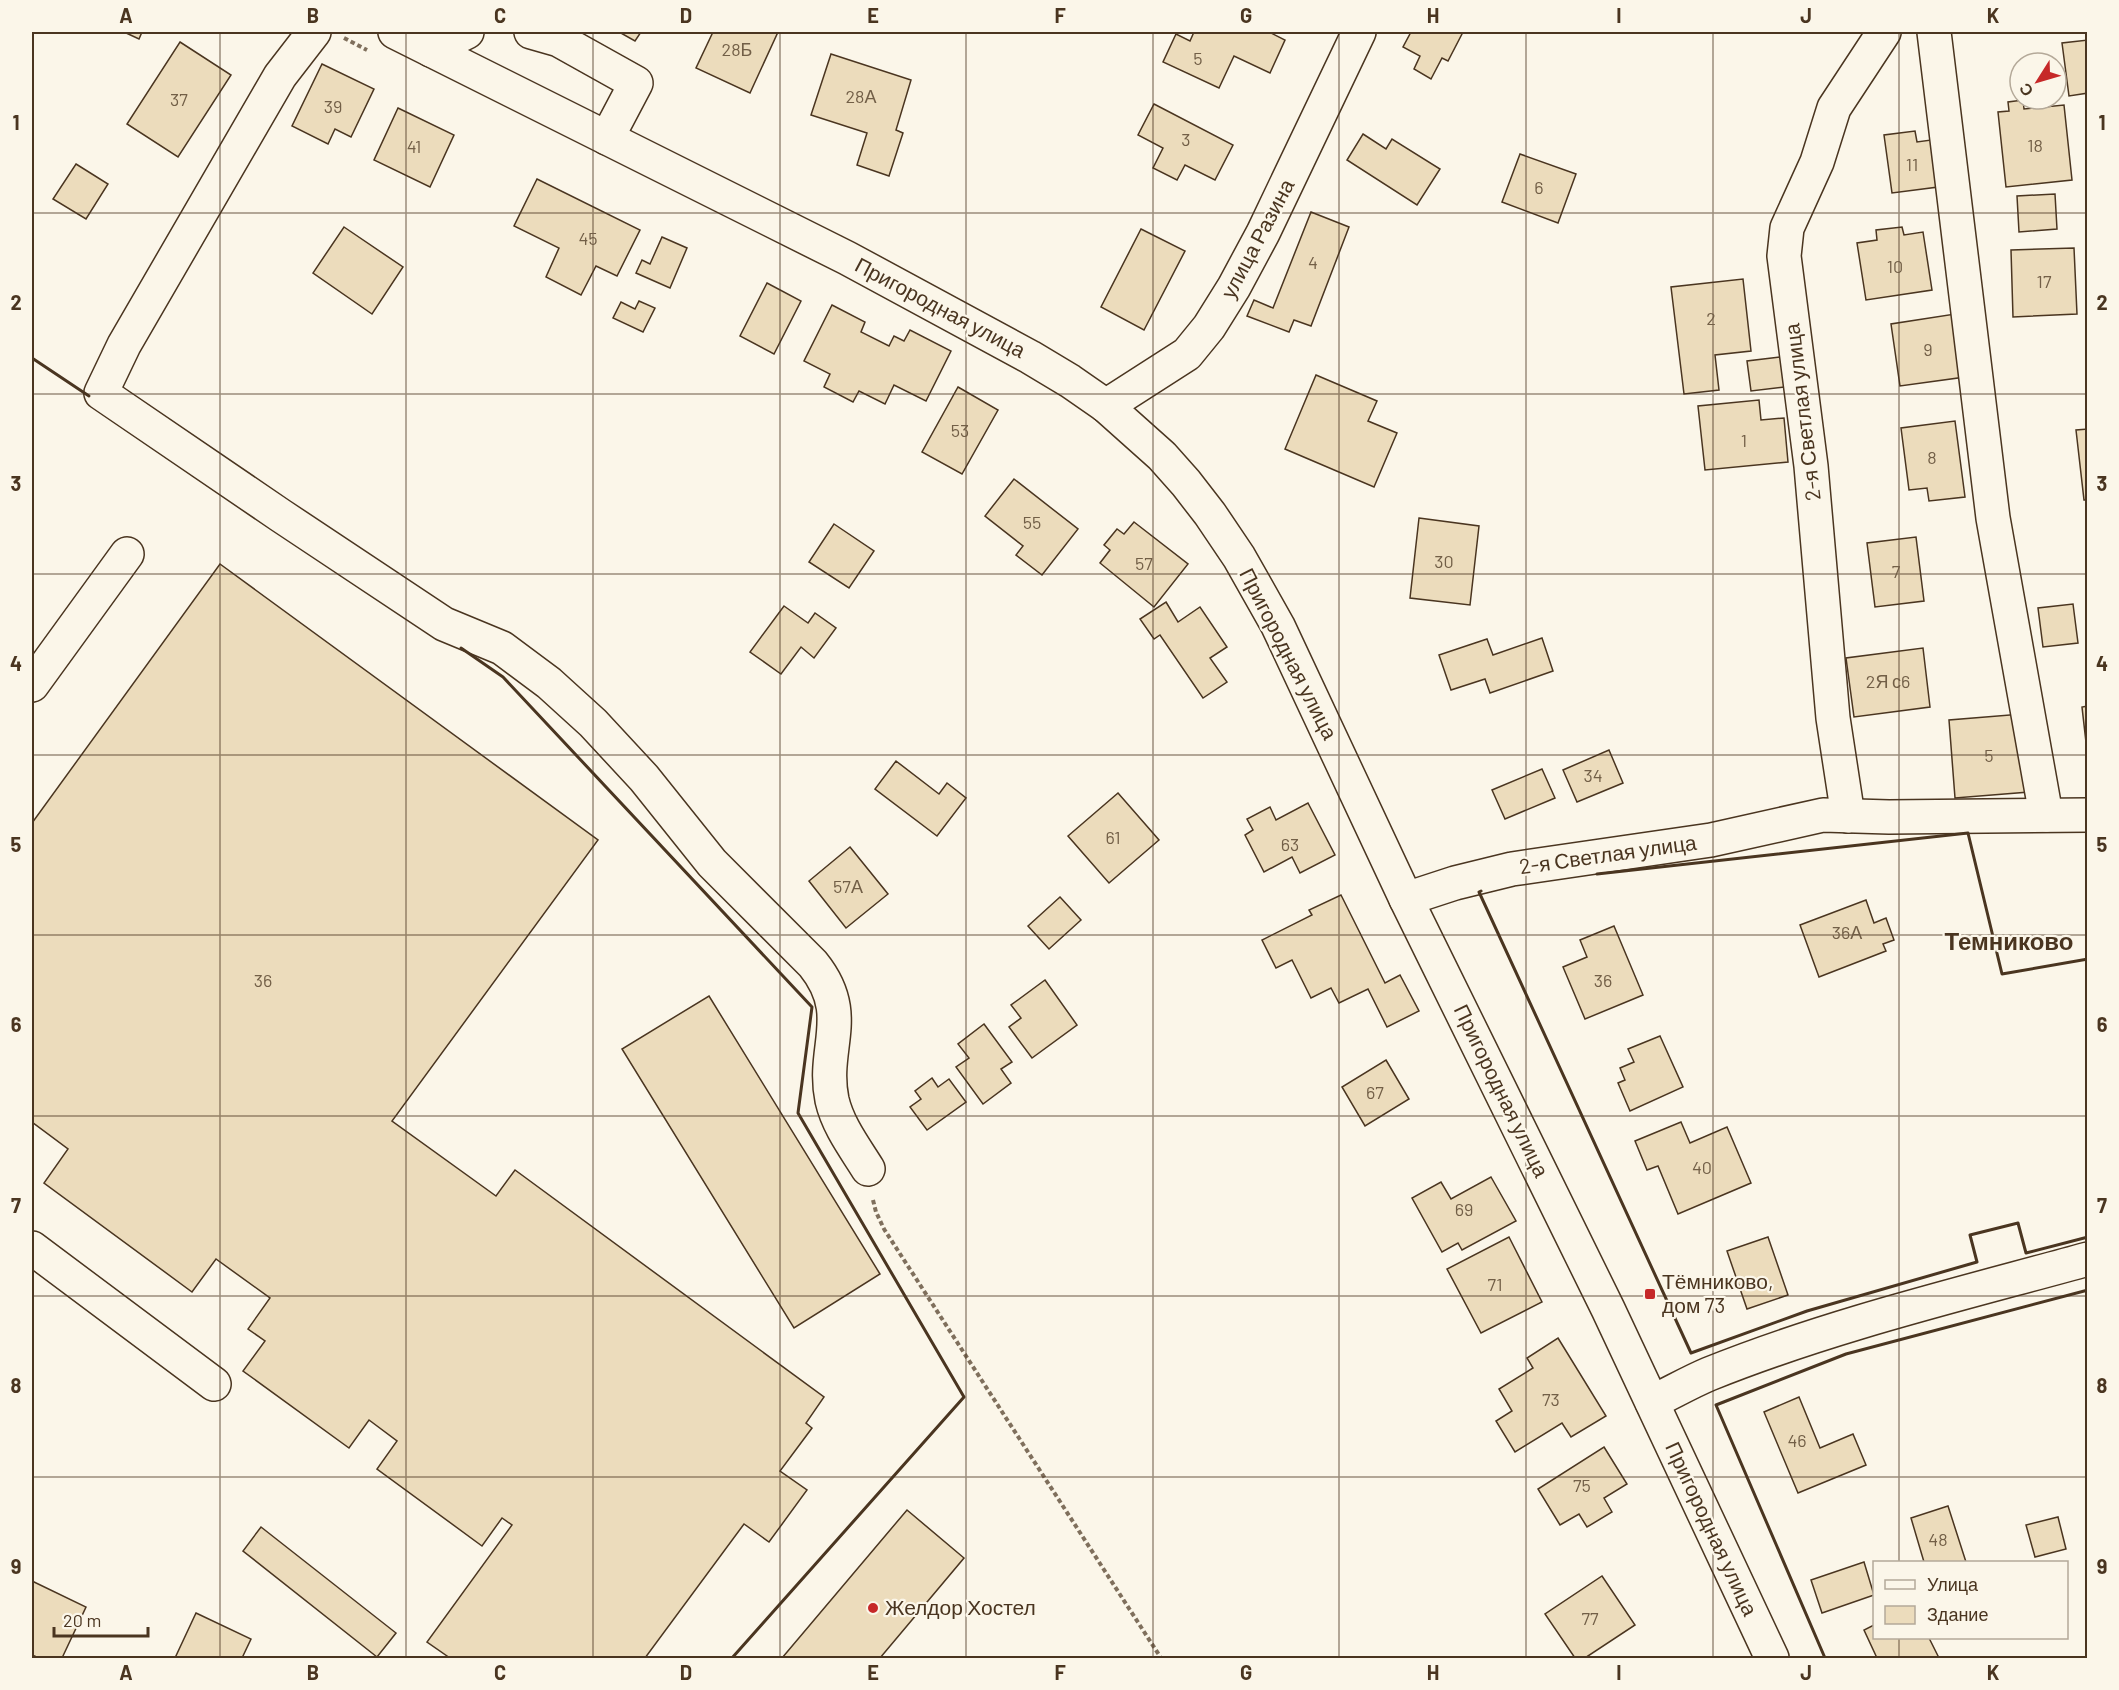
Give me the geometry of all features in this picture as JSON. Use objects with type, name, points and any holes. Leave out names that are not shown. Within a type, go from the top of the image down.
[{"type":"street","points":[[431,50],[467,32]]},
{"type":"street","points":[[531,32],[559,40],[636,83],[607,138]]},
{"type":"street","name":"улица Разина","points":[[1106,406],[1187,354],[1209,327],[1263,233],[1359,32]]},
{"type":"street","name":"2-я Светлая улица","points":[[1848,816],[1833,718],[1811,466],[1784,256],[1787,228],[1817,162],[1834,108],[1884,32]]},
{"type":"street","points":[[1934,32],[1993,518],[2046,815]]},
{"type":"street","points":[[328,34],[280,76],[124,345],[101,393],[444,624],[502,648],[516,657],[593,723],[644,778],[712,863],[824,977],[835,1008],[831,1068],[832,1099],[843,1127],[868,1169]]},
{"type":"street","name":"Пригородная улица","points":[[385,42],[431,50],[847,258],[1040,363],[1106,406],[1162,456],[1186,483],[1239,557],[1278,626],[1406,899],[1652,1402],[1772,1659]]},
{"type":"street","points":[[32,685],[128,554]]},
{"type":"street","name":"2-я Светлая улица","points":[[1406,899],[1455,883],[1512,869],[1711,840],[1823,815],[2088,815]]},
{"type":"street","points":[[32,1248],[214,1384]]},
{"type":"street","points":[[1652,1402],[1707,1375],[1761,1354],[1863,1321],[2088,1259]]},
{"type":"path","points":[[328,34],[385,42]]},
{"type":"path","points":[[868,1169],[868,1183],[876,1212],[884,1229],[1161,1659]]},
{"type":"building","points":[[124,32],[142,32],[139,39]]},
{"type":"building","points":[[619,32],[641,32],[635,41]]},
{"type":"building","points":[[713,32],[778,32],[750,93],[696,68]]},
{"type":"building","points":[[1194,32],[1269,32],[1285,40],[1270,73],[1234,56],[1219,88],[1163,62],[1176,34],[1190,41]]},
{"type":"building","points":[[1411,32],[1463,32],[1448,61],[1442,58],[1431,79],[1414,69],[1420,56],[1403,47]]},
{"type":"building","points":[[2088,40],[2088,93],[2069,96],[2068,51],[2063,51],[2062,43]]},
{"type":"building","points":[[180,42],[231,75],[178,157],[127,124]]},
{"type":"building","points":[[831,54],[911,80],[896,130],[903,133],[889,176],[857,165],[867,133],[811,115]]},
{"type":"building","points":[[322,64],[374,89],[351,137],[335,129],[328,144],[292,126]]},
{"type":"building","points":[[1154,104],[1233,145],[1215,180],[1185,165],[1177,180],[1153,168],[1163,148],[1138,135]]},
{"type":"building","points":[[398,108],[454,135],[430,187],[374,160]]},
{"type":"building","points":[[2065,111],[2072,180],[2006,187],[1998,112]]},
{"type":"building","points":[[1915,131],[1917,142],[1931,140],[1938,187],[1892,193],[1884,135]]},
{"type":"building","points":[[1363,134],[1386,149],[1392,139],[1440,169],[1417,205],[1347,160]]},
{"type":"building","points":[[1520,154],[1576,174],[1558,223],[1502,202]]},
{"type":"building","points":[[76,164],[108,184],[86,219],[53,199]]},
{"type":"building","points":[[537,179],[640,230],[617,276],[596,266],[581,295],[546,277],[559,248],[514,226]]},
{"type":"building","points":[[2055,194],[2057,229],[2019,232],[2017,196]]},
{"type":"building","points":[[1311,212],[1349,227],[1311,326],[1294,320],[1289,332],[1247,316],[1254,300],[1273,308]]},
{"type":"building","points":[[344,227],[403,267],[372,314],[313,273]]},
{"type":"building","points":[[1902,227],[1904,235],[1923,232],[1932,290],[1866,300],[1857,243],[1877,240],[1876,230]]},
{"type":"building","points":[[1141,229],[1185,251],[1144,330],[1101,307]]},
{"type":"building","points":[[662,237],[687,248],[670,288],[636,273],[642,260],[650,264]]},
{"type":"building","points":[[2074,248],[2077,314],[2013,317],[2011,250]]},
{"type":"building","points":[[1743,279],[1751,351],[1715,355],[1719,390],[1684,394],[1671,287]]},
{"type":"building","points":[[767,283],[801,301],[774,354],[740,336]]},
{"type":"building","points":[[639,301],[655,308],[643,332],[613,318],[621,302],[635,309]]},
{"type":"building","points":[[832,305],[865,322],[861,332],[889,346],[894,336],[904,341],[910,330],[951,351],[926,401],[894,385],[885,404],[859,391],[853,402],[824,387],[830,374],[804,361]]},
{"type":"building","points":[[1955,314],[1965,377],[1900,386],[1891,324]]},
{"type":"building","points":[[1789,356],[1793,386],[1751,391],[1747,361]]},
{"type":"building","points":[[1316,375],[1377,401],[1368,421],[1397,433],[1374,487],[1285,449]]},
{"type":"building","points":[[958,387],[998,410],[962,474],[922,452]]},
{"type":"building","points":[[1759,400],[1761,420],[1784,418],[1788,462],[1705,470],[1698,406]]},
{"type":"building","points":[[1955,421],[1965,497],[1929,501],[1927,488],[1909,490],[1901,428]]},
{"type":"building","points":[[2088,429],[2088,500],[2084,500],[2076,430]]},
{"type":"building","points":[[1014,479],[1078,529],[1042,575],[1016,555],[1023,546],[985,516]]},
{"type":"building","points":[[1419,518],[1479,526],[1470,605],[1410,598]]},
{"type":"building","points":[[1134,522],[1188,564],[1154,607],[1100,563],[1110,550],[1104,545],[1117,529],[1124,534]]},
{"type":"building","points":[[834,524],[874,551],[849,588],[809,562]]},
{"type":"building","points":[[1916,537],[1924,601],[1875,607],[1867,543]]},
{"type":"building","points":[[220,564],[598,840],[392,1121],[496,1196],[515,1170],[824,1397],[806,1423],[812,1428],[780,1471],[807,1490],[769,1542],[744,1524],[645,1658],[450,1658],[427,1642],[512,1525],[502,1518],[482,1546],[377,1469],[397,1441],[369,1420],[349,1448],[243,1371],[265,1341],[248,1329],[270,1298],[216,1259],[192,1292],[44,1183],[68,1149],[32,1122],[32,823]]},
{"type":"building","points":[[1166,602],[1178,622],[1200,607],[1227,647],[1210,658],[1227,682],[1203,698],[1160,635],[1154,639],[1140,619]]},
{"type":"building","points":[[2073,604],[2078,643],[2043,647],[2038,608]]},
{"type":"building","points":[[784,606],[808,623],[815,613],[836,628],[814,658],[801,647],[781,674],[750,652]]},
{"type":"building","points":[[1542,638],[1553,671],[1490,693],[1485,679],[1451,690],[1439,655],[1487,639],[1493,655]]},
{"type":"building","points":[[1923,648],[1930,707],[1854,717],[1846,658]]},
{"type":"building","points":[[2088,706],[2088,760],[2082,707]]},
{"type":"building","points":[[2022,714],[2029,792],[1955,798],[1949,720]]},
{"type":"building","points":[[1609,750],[1623,783],[1577,802],[1563,770]]},
{"type":"building","points":[[896,761],[939,794],[947,783],[966,798],[937,836],[875,789]]},
{"type":"building","points":[[1542,769],[1555,798],[1505,819],[1492,790]]},
{"type":"building","points":[[1118,793],[1159,840],[1109,883],[1068,836]]},
{"type":"building","points":[[1308,803],[1335,855],[1300,873],[1292,857],[1264,872],[1245,835],[1253,830],[1247,819],[1270,807],[1276,820]]},
{"type":"building","points":[[850,847],[888,894],[846,928],[809,881]]},
{"type":"building","points":[[1341,895],[1385,983],[1400,975],[1419,1011],[1387,1027],[1368,989],[1339,1003],[1331,988],[1311,998],[1292,960],[1276,968],[1262,940],[1312,915],[1309,910]]},
{"type":"building","points":[[1060,897],[1081,920],[1049,949],[1028,926]]},
{"type":"building","points":[[1866,900],[1874,923],[1886,918],[1894,940],[1883,944],[1886,951],[1819,977],[1800,925]]},
{"type":"building","points":[[1614,926],[1643,995],[1585,1019],[1563,967],[1587,957],[1580,940]]},
{"type":"building","points":[[1045,980],[1077,1025],[1032,1058],[1009,1027],[1021,1018],[1011,1005]]},
{"type":"building","points":[[709,996],[880,1274],[794,1328],[622,1049]]},
{"type":"building","points":[[984,1024],[1012,1062],[1001,1069],[1011,1083],[983,1104],[956,1067],[969,1058],[958,1044]]},
{"type":"building","points":[[1660,1036],[1683,1087],[1630,1111],[1618,1083],[1625,1080],[1620,1068],[1634,1062],[1628,1049]]},
{"type":"building","points":[[1386,1060],[1409,1099],[1365,1126],[1342,1087]]},
{"type":"building","points":[[932,1078],[938,1087],[949,1079],[966,1102],[927,1130],[910,1107],[921,1099],[915,1091]]},
{"type":"building","points":[[1681,1122],[1690,1143],[1727,1127],[1751,1183],[1678,1214],[1658,1166],[1647,1170],[1635,1141]]},
{"type":"building","points":[[1491,1177],[1516,1221],[1462,1250],[1458,1243],[1442,1252],[1412,1198],[1441,1182],[1451,1199]]},
{"type":"building","points":[[1509,1237],[1542,1302],[1481,1333],[1447,1269]]},
{"type":"building","points":[[1768,1237],[1788,1295],[1747,1309],[1727,1251]]},
{"type":"building","points":[[1558,1338],[1606,1416],[1571,1437],[1562,1423],[1515,1452],[1496,1421],[1512,1411],[1499,1389],[1533,1368],[1527,1358]]},
{"type":"building","points":[[1799,1397],[1820,1448],[1853,1434],[1866,1465],[1798,1493],[1764,1412]]},
{"type":"building","points":[[1604,1447],[1627,1484],[1604,1498],[1612,1512],[1587,1527],[1579,1514],[1560,1525],[1538,1489]]},
{"type":"building","points":[[1948,1506],[1966,1561],[1924,1561],[1911,1518]]},
{"type":"building","name":"Желдор Хостел","points":[[907,1510],[964,1558],[880,1658],[782,1658]]},
{"type":"building","points":[[2058,1517],[2066,1549],[2035,1557],[2026,1525]]},
{"type":"building","points":[[261,1527],[396,1633],[377,1657],[243,1551]]},
{"type":"building","points":[[1864,1562],[1873,1595],[1822,1613],[1811,1580]]},
{"type":"building","points":[[1602,1576],[1635,1625],[1585,1658],[1575,1658],[1545,1614]]},
{"type":"building","points":[[32,1581],[86,1607],[62,1658],[39,1658],[32,1655]]},
{"type":"building","points":[[196,1613],[251,1639],[242,1658],[175,1658]]},
{"type":"building","points":[[1873,1626],[1873,1639],[1930,1639],[1939,1658],[1877,1658],[1864,1630]]},
{"type":"wall","points":[[32,358],[89,396]]},
{"type":"wall","points":[[461,648],[503,677],[812,1007],[798,1113],[964,1397],[732,1658]]},
{"type":"wall","points":[[1597,874],[1968,833],[2002,974],[2088,959]]},
{"type":"wall","points":[[1481,891],[1479,892],[1691,1353],[1807,1311],[1977,1262],[1970,1235],[2018,1223],[2026,1253],[2088,1237]]},
{"type":"wall","points":[[1825,1658],[1716,1405],[1846,1354],[2088,1290]]},
{"type":"place","name":"Тёмниково, дом 73","points":[[1650,1294]]},
{"type":"place","name":"Желдор Хостел","points":[[873,1608]]},
{"type":"district","name":"Темниково","points":[[2009,942]]}]
